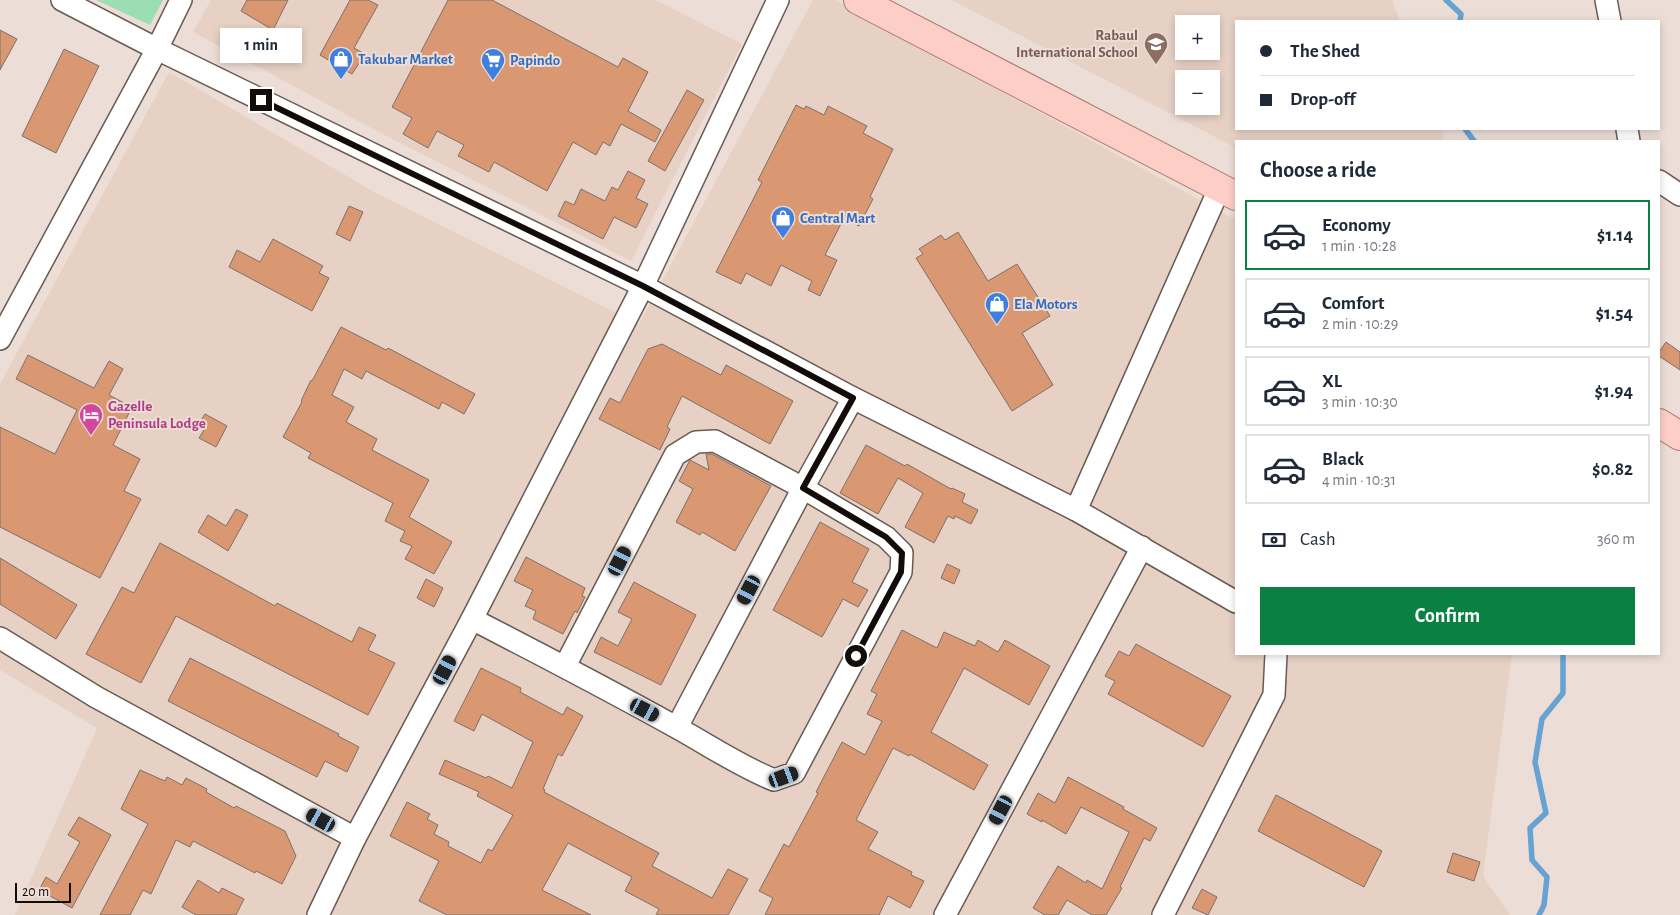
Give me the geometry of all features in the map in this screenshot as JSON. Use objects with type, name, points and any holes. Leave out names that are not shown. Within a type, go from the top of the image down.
[{"type":"main road","points":[[868,2],[1228,192]]},
{"type":"main road","points":[[1660,423],[1680,436]]},
{"type":"street","points":[[62,0],[157,49],[643,286],[853,398],[1076,510],[1235,601]]},
{"type":"street","points":[[0,338],[157,49],[181,0]]},
{"type":"street","points":[[318,915],[355,838],[472,619],[643,286],[778,0]]},
{"type":"street","points":[[1606,0],[1610,20]]},
{"type":"street","points":[[1660,182],[1680,195]]},
{"type":"street","points":[[1076,510],[1228,192]]},
{"type":"street","points":[[677,727],[803,488],[853,398]]},
{"type":"street","points":[[472,619],[565,666],[757,773],[774,780],[794,773],[901,572],[902,553],[886,537],[803,488],[715,441],[696,442],[675,455],[565,666]]},
{"type":"street","points":[[945,915],[1142,547]]},
{"type":"street","points":[[0,638],[96,697],[355,838]]},
{"type":"street","points":[[1163,915],[1274,695],[1276,655]]},
{"type":"shaded area","points":[[211,0],[656,0],[742,44],[631,261],[373,129],[193,32]]},
{"type":"shaded area","points":[[813,0],[835,0],[1235,219],[1235,655],[1512,655],[1483,876],[1510,915],[15,915],[97,728],[0,670],[0,384],[169,72],[376,193],[639,324]]},
{"type":"shaded area","name":"Rabaul International School","points":[[952,0],[1392,0],[1400,20],[1235,20],[1235,130],[1441,130],[1444,137],[1442,140],[1235,140],[1235,147]]},
{"type":"green space","points":[[96,0],[163,0],[150,25]]},
{"type":"building","points":[[247,0],[288,0],[273,30],[241,11]]},
{"type":"building","points":[[350,0],[368,0],[378,5],[354,48],[365,54],[352,74],[320,55]]},
{"type":"building","name":"Papindo","points":[[448,0],[492,0],[618,67],[623,58],[648,72],[628,111],[661,130],[655,142],[621,124],[610,146],[603,142],[596,155],[573,142],[547,191],[494,162],[489,172],[458,156],[464,145],[437,131],[428,148],[403,134],[412,118],[392,107]]},
{"type":"building","points":[[0,30],[17,39],[0,70]]},
{"type":"building","points":[[64,49],[99,66],[56,153],[22,136]]},
{"type":"building","points":[[687,90],[704,100],[665,171],[648,161]]},
{"type":"building","points":[[796,105],[804,109],[806,106],[824,115],[828,106],[867,126],[863,133],[893,149],[870,197],[873,199],[859,226],[844,218],[825,255],[837,260],[820,296],[808,290],[812,281],[781,265],[771,286],[746,273],[741,284],[716,272],[762,182],[758,180]]},
{"type":"building","points":[[628,171],[645,180],[636,198],[648,204],[636,228],[614,217],[603,239],[558,216],[565,201],[574,205],[581,189],[605,201],[612,187],[618,190]]},
{"type":"building","points":[[349,206],[363,212],[350,241],[336,234]]},
{"type":"building","name":"Ela Motors","points":[[958,232],[988,281],[1017,264],[1050,316],[1022,333],[1053,385],[1012,411],[916,258],[923,254],[919,249],[941,235],[945,240]]},
{"type":"building","points":[[273,239],[323,266],[319,273],[329,278],[312,311],[229,267],[237,250],[260,262]]},
{"type":"building","points":[[341,327],[386,350],[388,348],[475,394],[464,414],[442,402],[439,409],[366,371],[362,379],[344,369],[332,395],[354,407],[346,422],[377,439],[372,450],[429,480],[409,517],[452,542],[434,574],[405,559],[412,546],[400,541],[405,531],[385,521],[393,503],[308,458],[311,453],[283,437],[302,402],[311,380]]},
{"type":"building","points":[[1666,342],[1680,352],[1680,370],[1660,357],[1660,351]]},
{"type":"building","points":[[662,344],[721,375],[726,365],[793,401],[770,444],[682,396],[667,427],[670,429],[660,450],[599,419],[610,398],[620,403],[648,349]]},
{"type":"building","points":[[28,355],[94,388],[109,361],[123,369],[109,395],[132,407],[113,445],[140,459],[124,491],[141,499],[100,578],[0,527],[0,427],[55,454],[77,410],[16,379]]},
{"type":"building","points":[[205,414],[227,426],[216,447],[199,438],[204,430],[197,427]]},
{"type":"building","points":[[866,445],[905,466],[907,464],[951,489],[965,494],[962,502],[978,510],[971,524],[955,516],[954,519],[948,516],[934,543],[905,527],[923,493],[898,478],[878,514],[840,493]]},
{"type":"building","points":[[706,454],[712,454],[771,486],[735,551],[702,532],[700,535],[676,522],[693,489],[679,481],[690,460],[709,470]]},
{"type":"building","points":[[236,509],[248,515],[228,551],[198,532],[208,515],[226,526]]},
{"type":"building","points":[[820,522],[869,549],[852,582],[868,590],[858,607],[843,599],[822,637],[773,610]]},
{"type":"building","points":[[160,543],[275,606],[277,603],[352,642],[359,627],[376,635],[368,650],[395,663],[368,715],[176,616],[141,683],[86,654],[122,587],[134,593]]},
{"type":"building","points":[[526,557],[585,588],[582,596],[585,597],[563,634],[533,619],[536,611],[525,606],[533,590],[514,581]]},
{"type":"building","points":[[0,558],[77,605],[56,639],[0,604]]},
{"type":"building","points":[[947,564],[960,570],[954,584],[941,578]]},
{"type":"building","points":[[426,579],[443,588],[434,607],[417,598]]},
{"type":"building","points":[[634,582],[696,615],[661,685],[594,652],[601,637],[618,646],[632,619],[618,612]]},
{"type":"building","points":[[902,630],[937,648],[944,632],[975,646],[978,640],[998,652],[1005,640],[1050,666],[1029,705],[964,668],[931,732],[988,765],[974,790],[910,754],[909,756],[893,748],[856,820],[878,832],[868,849],[912,872],[911,875],[924,881],[910,908],[888,896],[879,915],[765,915],[773,898],[759,891],[784,844],[789,847],[818,793],[816,792],[842,742],[865,755],[882,721],[867,714],[877,694],[871,691]]},
{"type":"building","points":[[1136,644],[1231,696],[1203,747],[1108,694],[1115,681],[1105,676],[1119,651],[1129,656]]},
{"type":"building","points":[[190,658],[339,734],[338,736],[359,747],[347,772],[325,761],[317,777],[168,701]]},
{"type":"building","points":[[481,668],[521,688],[520,692],[563,715],[567,707],[583,716],[562,756],[558,754],[543,789],[545,790],[544,792],[659,853],[652,866],[712,898],[728,869],[748,879],[728,915],[656,915],[659,909],[625,891],[632,877],[568,843],[542,890],[591,915],[447,915],[419,901],[439,861],[390,836],[407,802],[430,814],[427,819],[438,825],[434,834],[449,842],[448,846],[481,863],[488,849],[492,851],[513,815],[477,796],[479,792],[439,774],[445,760],[486,778],[488,776],[512,788],[533,742],[482,714],[474,731],[454,721]]},
{"type":"building","points":[[140,770],[165,781],[167,777],[182,785],[186,778],[207,789],[206,792],[234,808],[236,806],[285,831],[296,856],[282,884],[256,871],[255,873],[193,841],[190,847],[176,840],[151,894],[143,890],[130,915],[100,915],[148,824],[121,809]]},
{"type":"building","points":[[1068,777],[1124,807],[1123,809],[1157,828],[1150,841],[1144,838],[1120,887],[1122,888],[1106,915],[1092,915],[1067,900],[1058,915],[1045,915],[1033,908],[1058,866],[1086,883],[1087,880],[1102,889],[1129,832],[1081,807],[1066,834],[1042,820],[1042,822],[1027,814],[1038,793],[1055,803]]},
{"type":"building","points":[[1276,795],[1382,851],[1364,887],[1258,831]]},
{"type":"building","points":[[79,817],[111,835],[72,908],[39,890],[46,877],[57,884],[80,842],[68,835]]},
{"type":"building","points":[[1453,853],[1480,862],[1474,881],[1447,872]]},
{"type":"building","points":[[198,880],[219,893],[222,888],[244,899],[236,915],[196,915],[182,907]]},
{"type":"building","points":[[1202,889],[1217,897],[1208,915],[1192,908]]},
{"type":"waterway","points":[[1446,0],[1461,14],[1460,20]]},
{"type":"waterway","points":[[1466,130],[1473,140]]},
{"type":"waterway","points":[[1539,915],[1544,905],[1547,877],[1532,860],[1530,828],[1546,813],[1535,762],[1542,719],[1563,693],[1563,655]]},
{"type":"place","name":"Rabaul International School","points":[[1156,65]]},
{"type":"place","name":"Takubar Market","points":[[341,80]]},
{"type":"place","name":"Papindo","points":[[493,81]]},
{"type":"place","name":"Central Mart","points":[[783,239]]},
{"type":"place","name":"Ela Motors","points":[[997,325]]},
{"type":"place","name":"Gazelle Peninsula Lodge","points":[[91,436]]},
{"type":"route","points":[[261,100],[643,286],[853,398],[803,488],[886,537],[902,553],[901,572],[856,656]]}]
